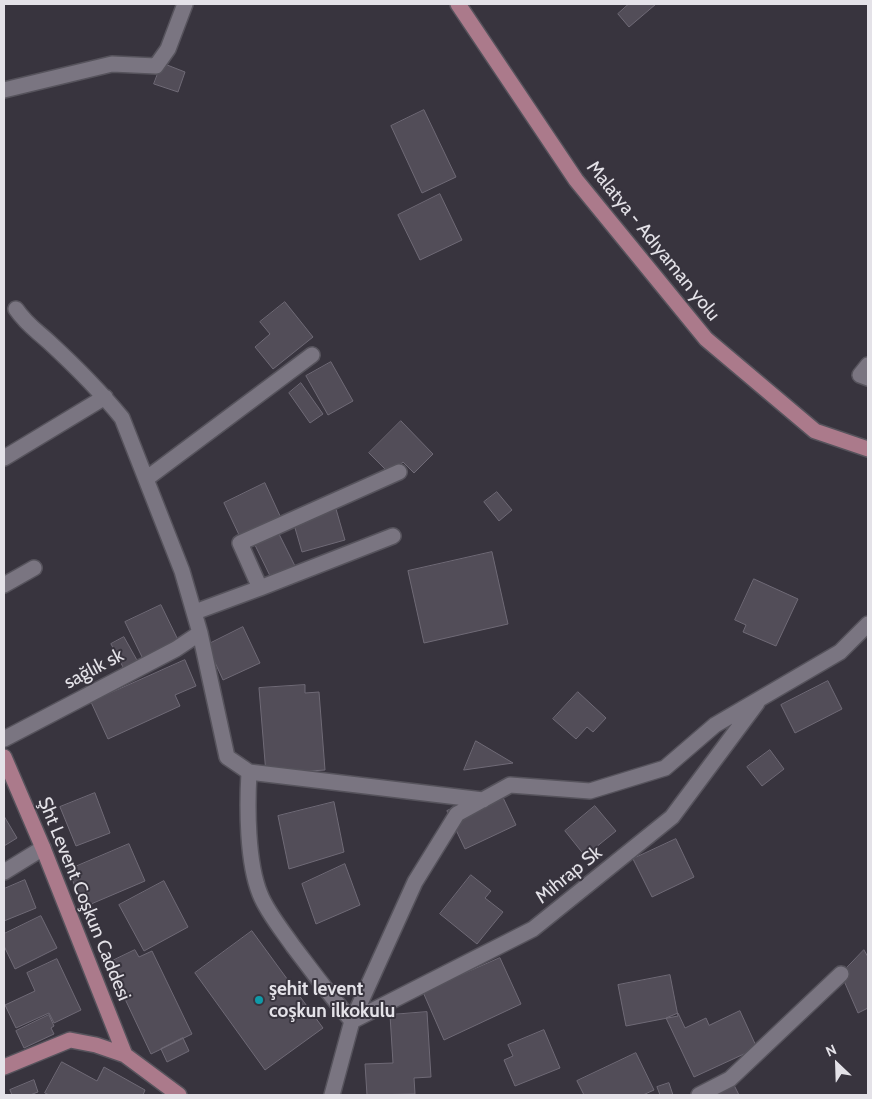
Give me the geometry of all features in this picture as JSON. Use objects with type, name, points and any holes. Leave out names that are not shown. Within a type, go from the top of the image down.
[{"type":"main road","name":"Malatya - Adıyaman yolu","points":[[458,4],[576,180],[706,339],[815,431],[868,449]]},
{"type":"main road","name":"Şht Levent Coşkun Caddesi","points":[[4,757],[43,848],[125,1055]]},
{"type":"main road","points":[[4,1067],[70,1040],[96,1045],[125,1055],[179,1095]]},
{"type":"street","points":[[4,90],[112,64],[156,66],[168,48],[185,4]]},
{"type":"street","points":[[16,310],[27,325],[47,340],[105,397],[122,418],[182,571],[195,612],[227,757],[249,772],[483,800]]},
{"type":"street","points":[[146,479],[312,355]]},
{"type":"street","points":[[868,365],[860,375],[868,378]]},
{"type":"street","points":[[4,458],[105,397]]},
{"type":"street","points":[[260,588],[240,543],[399,472]]},
{"type":"street","points":[[195,612],[393,536]]},
{"type":"street","points":[[4,585],[34,568]]},
{"type":"street","points":[[332,1095],[352,1021],[415,882],[457,814],[510,785],[590,791],[665,768],[715,725],[840,652],[868,624]]},
{"type":"street","name":"sağlık sk","points":[[4,739],[176,649],[200,633]]},
{"type":"street","name":"Mihrap Sk","points":[[352,1021],[533,929],[672,817],[760,698]]},
{"type":"street","points":[[249,772],[247,800],[249,831],[260,894],[280,927],[327,991],[352,1021]]},
{"type":"street","points":[[4,872],[43,848]]},
{"type":"street","points":[[699,1095],[730,1078],[841,974]]},
{"type":"building","points":[[629,4],[656,4],[629,27],[618,14]]},
{"type":"building","points":[[162,63],[185,72],[178,92],[154,84]]},
{"type":"building","points":[[424,110],[456,177],[422,193],[391,126]]},
{"type":"building","points":[[440,194],[462,240],[420,260],[398,215]]},
{"type":"building","points":[[285,302],[313,337],[273,369],[255,347],[270,334],[260,322]]},
{"type":"building","points":[[331,362],[353,401],[328,415],[306,376]]},
{"type":"building","points":[[301,383],[323,414],[310,423],[289,393]]},
{"type":"building","points":[[401,421],[433,454],[414,473],[403,462],[390,474],[369,453]]},
{"type":"building","points":[[265,483],[281,518],[240,537],[224,503]]},
{"type":"building","points":[[497,492],[512,510],[499,521],[484,502]]},
{"type":"building","points":[[336,509],[345,540],[302,552],[293,521]]},
{"type":"building","points":[[278,532],[296,568],[272,580],[254,543]]},
{"type":"building","points":[[492,552],[508,624],[424,643],[408,571]]},
{"type":"building","points":[[754,579],[798,599],[776,646],[743,632],[746,625],[735,620]]},
{"type":"building","points":[[161,605],[179,642],[143,659],[125,622]]},
{"type":"building","points":[[243,627],[260,663],[223,680],[207,645]]},
{"type":"building","points":[[124,637],[138,662],[124,669],[111,644]]},
{"type":"building","points":[[185,660],[196,686],[175,695],[180,706],[108,739],[91,702]]},
{"type":"building","points":[[828,681],[842,709],[795,733],[781,705]]},
{"type":"building","points":[[305,685],[305,693],[319,692],[325,770],[266,774],[259,688]]},
{"type":"building","points":[[578,692],[606,718],[593,732],[587,727],[576,739],[553,719]]},
{"type":"building","points":[[476,741],[513,763],[464,770]]},
{"type":"building","points":[[770,750],[784,769],[762,786],[747,767]]},
{"type":"building","points":[[498,787],[516,825],[465,849],[447,811]]},
{"type":"building","points":[[95,793],[110,833],[76,846],[60,807]]},
{"type":"building","points":[[334,802],[344,852],[289,869],[278,816]]},
{"type":"building","points":[[595,806],[616,831],[585,856],[565,831]]},
{"type":"building","points":[[4,816],[17,838],[4,846]]},
{"type":"building","points":[[676,839],[694,877],[652,897],[633,859]]},
{"type":"building","points":[[129,844],[145,881],[84,907],[68,870]]},
{"type":"building","points":[[345,864],[360,905],[316,924],[302,884]]},
{"type":"building","points":[[471,875],[491,891],[485,898],[503,912],[477,944],[440,914]]},
{"type":"building","points":[[25,880],[36,908],[4,921],[4,889]]},
{"type":"building","points":[[164,881],[188,927],[144,951],[119,905]]},
{"type":"building","points":[[41,916],[57,948],[15,969],[4,946],[4,934]]},
{"type":"building","name":"şehit levent coşkun ilkokulu","points":[[252,931],[323,1028],[265,1070],[195,973]]},
{"type":"building","points":[[135,950],[139,957],[152,951],[192,1034],[151,1054],[108,963]]},
{"type":"building","points":[[864,950],[868,957],[868,1008],[858,1013],[841,974]]},
{"type":"building","points":[[500,958],[521,1004],[444,1040],[423,992]]},
{"type":"building","points":[[57,959],[81,1010],[54,1023],[49,1013],[16,1028],[5,1005],[35,991],[27,973]]},
{"type":"building","points":[[670,975],[678,1016],[626,1026],[618,985]]},
{"type":"building","points":[[740,1011],[757,1048],[694,1077],[666,1018],[678,1013],[685,1028],[706,1018],[709,1025]]},
{"type":"building","points":[[427,1012],[431,1077],[414,1078],[415,1094],[367,1095],[365,1064],[393,1063],[390,1015]]},
{"type":"building","points":[[49,1015],[54,1026],[51,1028],[54,1034],[24,1048],[16,1031]]},
{"type":"building","points":[[544,1030],[560,1068],[515,1086],[504,1060],[513,1056],[508,1045]]},
{"type":"building","points":[[183,1038],[189,1051],[167,1062],[161,1049]]},
{"type":"building","points":[[636,1053],[654,1090],[643,1095],[584,1095],[577,1081]]},
{"type":"building","points":[[62,1062],[97,1081],[104,1067],[145,1090],[143,1095],[49,1095],[45,1093]]},
{"type":"building","points":[[34,1080],[38,1092],[30,1095],[12,1095],[10,1090]]},
{"type":"building","points":[[669,1083],[673,1095],[660,1095],[657,1087]]},
{"type":"building","points":[[734,1085],[739,1095],[715,1095]]},
{"type":"place","name":"şehit levent coşkun ilkokulu","points":[[259,1000]]}]
